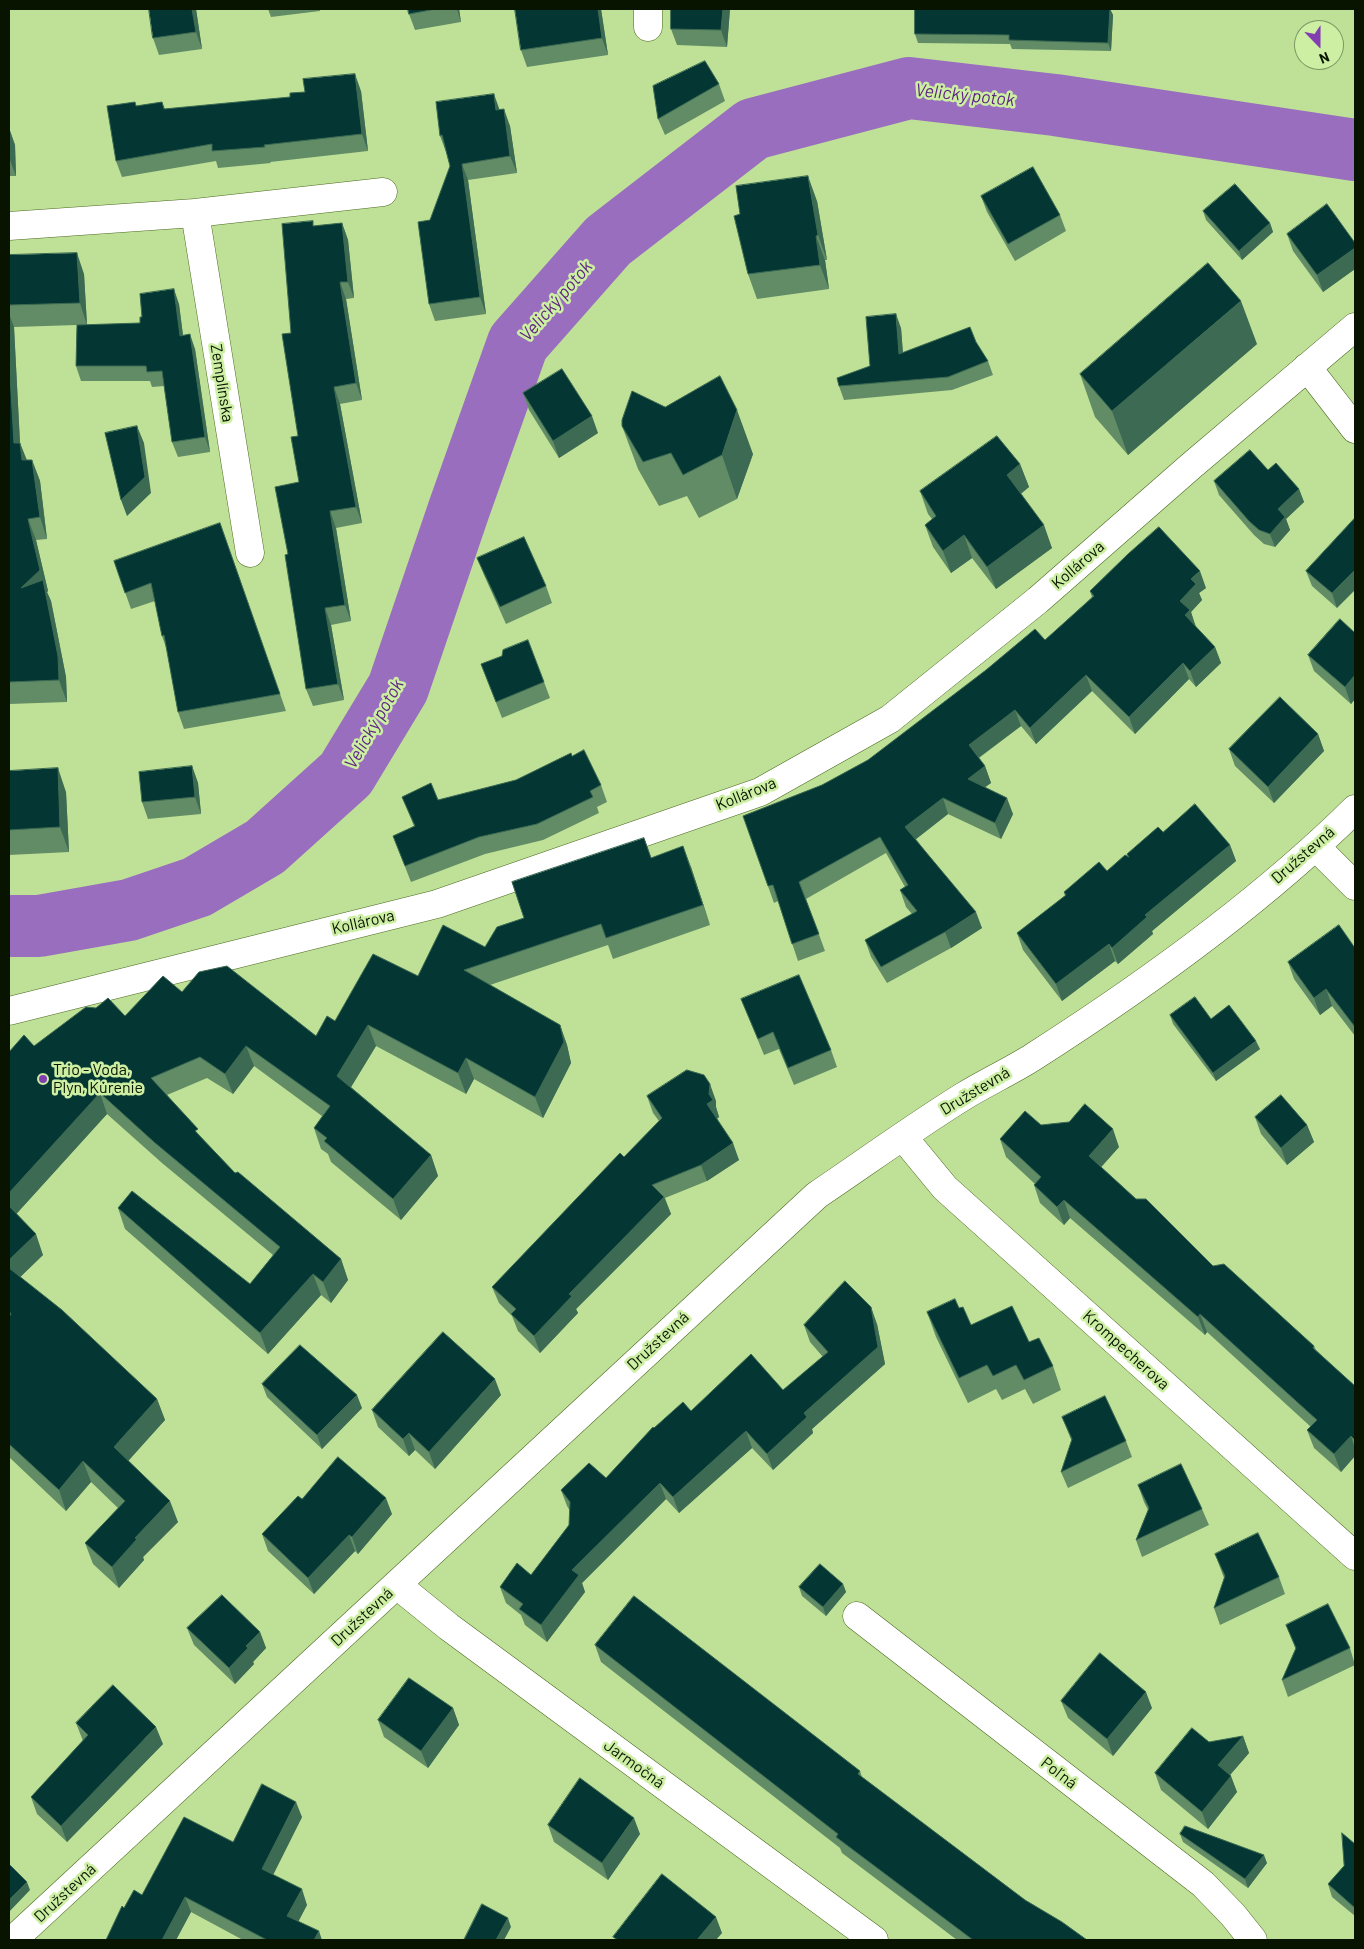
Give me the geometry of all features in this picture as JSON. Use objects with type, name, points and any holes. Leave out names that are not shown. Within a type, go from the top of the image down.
[{"type":"street","points":[[9,226],[196,213],[383,192]]},
{"type":"street","name":"Zemplínska","points":[[196,213],[250,553]]},
{"type":"street","name":"Kollárova","points":[[9,1011],[437,904],[760,792],[890,719],[1038,600],[1355,327]]},
{"type":"street","points":[[1307,367],[1355,429]]},
{"type":"street","name":"Družstevná","points":[[13,1940],[817,1195],[963,1097],[1032,1057],[1135,989],[1218,926],[1316,847],[1355,808]]},
{"type":"street","points":[[1316,847],[1355,886]]},
{"type":"street","name":"Krompecherova","points":[[903,1138],[945,1188],[1355,1556]]},
{"type":"street","name":"Jarmočná","points":[[397,1585],[449,1627],[874,1940]]},
{"type":"street","name":"Poľná","points":[[857,1616],[1203,1884],[1253,1940]]},
{"type":"building","points":[[149,9],[192,9],[196,32],[153,38]]},
{"type":"building","points":[[408,9],[436,9],[409,14]]},
{"type":"building","points":[[515,9],[598,9],[602,38],[521,50]]},
{"type":"building","points":[[671,9],[723,9],[721,30],[671,29]]},
{"type":"building","points":[[915,9],[1110,9],[1108,43],[1009,40],[1009,35],[915,34]]},
{"type":"building","points":[[705,61],[719,84],[658,119],[653,86]]},
{"type":"building","points":[[355,74],[362,134],[264,145],[265,147],[212,151],[212,144],[116,161],[107,106],[135,102],[136,106],[162,102],[164,109],[290,97],[290,93],[305,92],[303,79]]},
{"type":"building","points":[[494,94],[496,110],[504,109],[510,156],[462,164],[480,297],[429,304],[418,222],[430,220],[450,166],[442,135],[440,136],[436,102]]},
{"type":"building","points":[[9,128],[10,160],[9,160]]},
{"type":"building","points":[[1033,167],[1060,215],[1008,244],[981,196]]},
{"type":"building","points":[[808,176],[818,235],[816,236],[820,265],[748,274],[734,216],[740,214],[736,186]]},
{"type":"building","points":[[1235,184],[1270,223],[1239,251],[1203,211]]},
{"type":"building","points":[[1327,204],[1355,243],[1355,248],[1317,275],[1287,234]]},
{"type":"building","points":[[313,221],[313,226],[342,223],[348,282],[340,282],[356,383],[334,387],[356,507],[330,511],[345,605],[325,608],[338,684],[306,689],[285,555],[288,554],[275,487],[299,482],[291,437],[298,436],[282,334],[291,333],[282,224]]},
{"type":"building","points":[[77,253],[80,303],[9,305],[9,255]]},
{"type":"building","points":[[1208,263],[1241,301],[1112,411],[1080,374]]},
{"type":"building","points":[[174,289],[180,336],[190,334],[205,437],[172,442],[162,371],[147,372],[146,366],[76,366],[77,325],[140,323],[140,317],[142,317],[140,294]]},
{"type":"building","points":[[896,314],[899,354],[970,327],[976,342],[988,361],[948,377],[839,386],[837,378],[870,366],[866,317]]},
{"type":"building","points":[[9,357],[14,443],[20,443],[22,460],[32,460],[40,517],[28,519],[40,570],[21,588],[43,580],[58,656],[59,680],[9,682]]},
{"type":"building","points":[[562,369],[592,416],[553,441],[523,393]]},
{"type":"building","points":[[720,376],[737,410],[722,455],[683,475],[671,453],[643,462],[622,426],[622,420],[632,391],[665,407]]},
{"type":"building","points":[[137,426],[145,477],[121,500],[105,433]]},
{"type":"building","points":[[997,436],[1020,464],[1007,475],[1044,525],[987,567],[964,535],[943,551],[925,525],[936,516],[920,491]]},
{"type":"building","points":[[1250,450],[1268,470],[1276,463],[1299,489],[1278,509],[1285,517],[1270,534],[1259,530],[1249,521],[1214,481]]},
{"type":"building","points":[[1355,518],[1355,570],[1332,593],[1306,571]]},
{"type":"building","points":[[220,523],[280,694],[178,712],[164,635],[162,636],[151,583],[125,593],[114,561]]},
{"type":"building","points":[[1159,527],[1200,571],[1191,579],[1196,584],[1180,601],[1190,610],[1185,615],[1215,647],[1190,671],[1183,663],[1129,717],[1086,675],[1030,728],[1015,710],[969,745],[985,766],[968,779],[1007,798],[995,823],[943,798],[905,827],[976,912],[945,932],[881,967],[865,940],[917,911],[900,890],[908,885],[880,837],[799,882],[819,934],[792,944],[773,885],[768,886],[743,816],[822,785],[868,760],[986,670],[1035,629],[1045,640],[1094,596],[1090,591]]},
{"type":"building","points":[[524,537],[546,586],[500,607],[477,558]]},
{"type":"building","points":[[1340,619],[1355,633],[1355,675],[1345,687],[1308,655]]},
{"type":"building","points":[[528,640],[544,682],[496,702],[481,664],[502,656],[503,650]]},
{"type":"building","points":[[1280,697],[1318,734],[1268,787],[1229,749]]},
{"type":"building","points":[[584,750],[601,785],[590,791],[593,797],[537,824],[479,837],[405,866],[393,836],[415,826],[402,797],[431,783],[438,800],[516,780],[571,753],[572,756]]},
{"type":"building","points":[[192,766],[195,797],[142,802],[139,772]]},
{"type":"building","points":[[58,768],[60,827],[9,830],[9,771]]},
{"type":"building","points":[[1195,804],[1230,845],[1145,915],[1147,917],[1112,948],[1109,944],[1056,984],[1017,933],[1066,895],[1064,892],[1099,862],[1107,871],[1125,855],[1129,857],[1127,854],[1158,827],[1163,832]]},
{"type":"building","points":[[644,838],[651,858],[683,846],[703,905],[606,938],[601,924],[464,970],[560,1025],[564,1042],[535,1097],[466,1058],[458,1073],[368,1025],[337,1076],[431,1155],[393,1199],[324,1141],[327,1138],[314,1128],[330,1106],[246,1046],[225,1074],[200,1057],[151,1078],[198,1129],[195,1131],[235,1173],[238,1172],[341,1259],[323,1282],[313,1274],[260,1333],[118,1208],[132,1191],[250,1284],[280,1247],[154,1142],[100,1093],[9,1193],[9,1052],[24,1035],[34,1046],[86,1007],[96,1008],[108,998],[125,1016],[163,976],[182,992],[199,972],[227,966],[316,1036],[327,1016],[335,1021],[373,954],[418,976],[443,925],[485,947],[497,927],[524,918],[512,882]]},
{"type":"building","points":[[1339,925],[1355,948],[1355,1027],[1326,989],[1314,998],[1288,962]]},
{"type":"building","points":[[799,975],[831,1050],[788,1068],[773,1032],[758,1039],[741,999]]},
{"type":"building","points":[[1195,997],[1211,1019],[1229,1005],[1256,1041],[1213,1073],[1170,1015]]},
{"type":"building","points":[[687,1070],[704,1075],[710,1084],[709,1094],[713,1100],[707,1104],[733,1143],[701,1165],[652,1185],[664,1197],[569,1294],[572,1296],[534,1336],[511,1314],[516,1309],[492,1287],[620,1153],[624,1157],[662,1118],[647,1096]]},
{"type":"building","points":[[1281,1095],[1307,1125],[1281,1148],[1255,1117]]},
{"type":"building","points":[[1085,1104],[1113,1129],[1089,1156],[1136,1199],[1146,1199],[1213,1266],[1224,1264],[1355,1386],[1355,1440],[1351,1436],[1334,1454],[1307,1430],[1317,1420],[1200,1314],[1198,1317],[1064,1200],[1057,1207],[1034,1185],[1041,1177],[1000,1139],[1025,1111],[1041,1125],[1069,1122]]},
{"type":"building","points":[[9,1206],[36,1234],[9,1260]]},
{"type":"building","points":[[9,1268],[62,1310],[157,1399],[114,1447],[170,1501],[135,1538],[137,1539],[112,1567],[85,1543],[125,1501],[83,1461],[59,1490],[9,1444],[9,1317],[11,1314],[9,1311]]},
{"type":"building","points":[[845,1281],[871,1307],[878,1347],[804,1413],[807,1417],[767,1454],[746,1431],[673,1497],[660,1483],[572,1570],[579,1575],[541,1625],[519,1609],[523,1604],[500,1587],[517,1563],[531,1575],[569,1525],[570,1502],[561,1490],[589,1463],[606,1478],[653,1427],[683,1402],[691,1411],[751,1354],[783,1390],[828,1352],[804,1325]]},
{"type":"building","points":[[955,1299],[959,1308],[963,1307],[971,1325],[1012,1306],[1029,1342],[1039,1338],[1053,1366],[1024,1380],[1016,1365],[993,1376],[987,1365],[959,1378],[927,1312]]},
{"type":"building","points":[[443,1332],[495,1379],[429,1452],[409,1433],[403,1439],[372,1410]]},
{"type":"building","points":[[300,1345],[357,1395],[317,1435],[262,1384]]},
{"type":"building","points":[[1105,1396],[1126,1441],[1061,1472],[1072,1439],[1062,1417]]},
{"type":"building","points":[[338,1457],[386,1498],[352,1537],[349,1535],[308,1578],[262,1534],[298,1496],[302,1499]]},
{"type":"building","points":[[1181,1464],[1202,1509],[1136,1540],[1149,1508],[1138,1485]]},
{"type":"building","points":[[1258,1533],[1279,1577],[1214,1608],[1225,1576],[1215,1554]]},
{"type":"building","points":[[820,1564],[843,1584],[823,1607],[799,1587]]},
{"type":"building","points":[[222,1595],[260,1632],[229,1668],[187,1628]]},
{"type":"building","points":[[634,1596],[860,1771],[858,1774],[1025,1900],[1062,1922],[1087,1940],[973,1940],[836,1837],[838,1834],[595,1645]]},
{"type":"building","points":[[1328,1604],[1350,1648],[1282,1680],[1296,1648],[1286,1625]]},
{"type":"building","points":[[1100,1653],[1146,1692],[1107,1739],[1061,1701]]},
{"type":"building","points":[[409,1678],[453,1708],[421,1751],[378,1720]]},
{"type":"building","points":[[113,1685],[156,1727],[61,1826],[31,1797],[88,1735],[76,1723]]},
{"type":"building","points":[[1192,1728],[1209,1742],[1243,1736],[1218,1765],[1231,1776],[1202,1812],[1155,1773]]},
{"type":"building","points":[[580,1778],[634,1818],[602,1863],[548,1825]]},
{"type":"building","points":[[262,1784],[296,1802],[262,1869],[302,1889],[287,1916],[319,1931],[314,1940],[267,1940],[185,1897],[162,1940],[106,1940],[122,1906],[124,1908],[134,1890],[142,1895],[184,1817],[233,1842]]},
{"type":"building","points":[[1185,1826],[1264,1855],[1245,1879],[1180,1834]]},
{"type":"building","points":[[1342,1833],[1355,1844],[1355,1908],[1328,1884],[1344,1866]]},
{"type":"building","points":[[9,1864],[27,1882],[9,1900]]},
{"type":"building","points":[[662,1874],[716,1917],[697,1940],[618,1940],[613,1937]]},
{"type":"building","points":[[482,1904],[508,1918],[496,1940],[464,1940]]},
{"type":"waterway","name":"Velický potok","points":[[9,926],[39,926],[129,910],[197,887],[265,847],[346,774],[398,688],[518,343],[608,241],[753,129],[909,88],[1055,105],[1355,150]]},
{"type":"place","name":"Trio - Voda, Plyn, Kúrenie","points":[[43,1079]]}]
